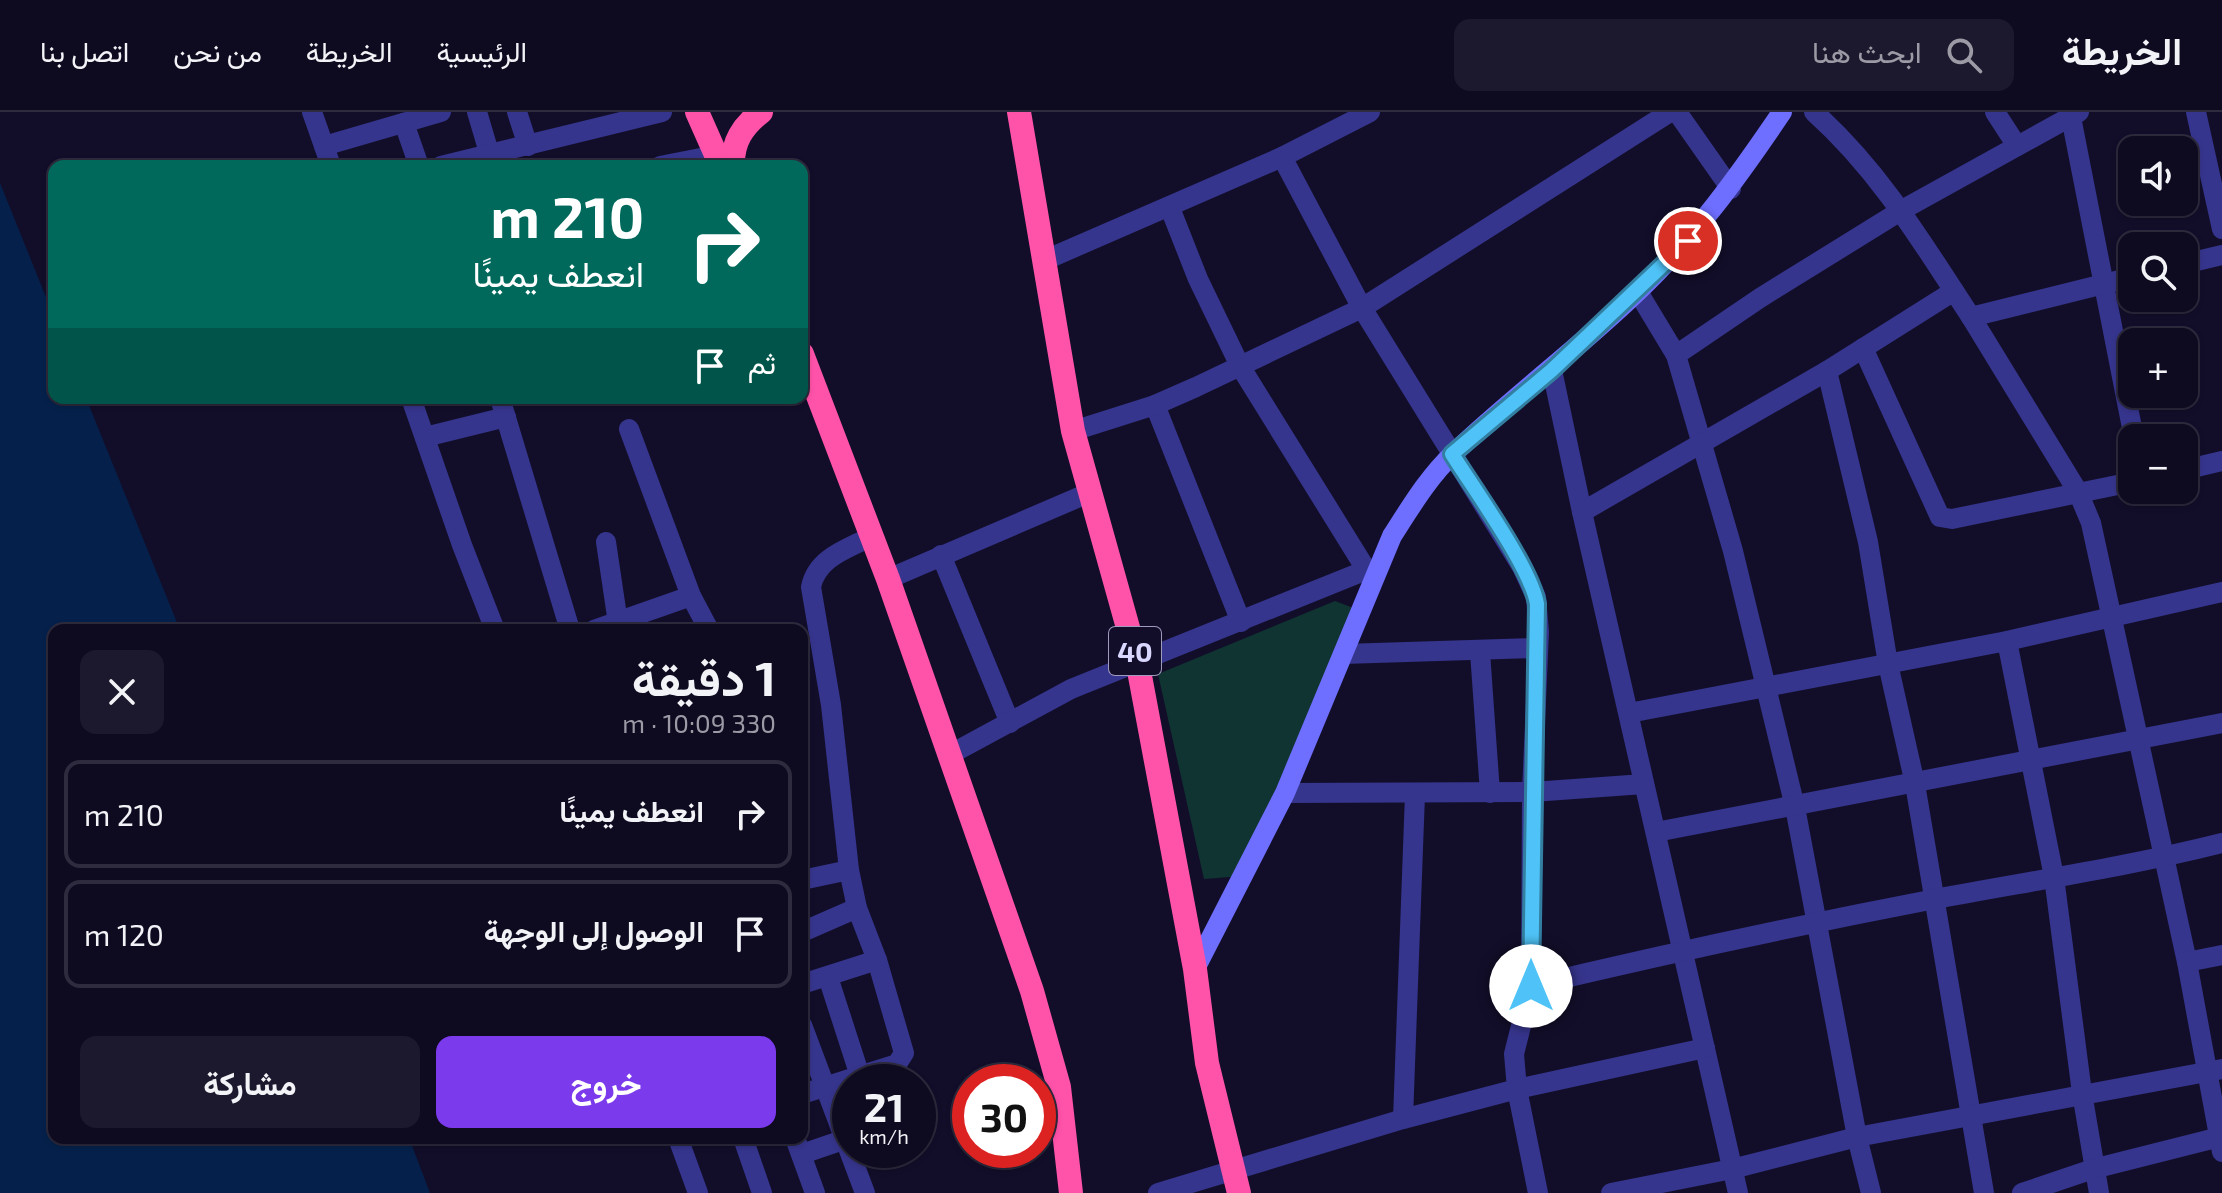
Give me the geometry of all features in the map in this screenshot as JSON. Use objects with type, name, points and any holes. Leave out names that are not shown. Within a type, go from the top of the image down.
[{"type":"highway","points":[[697,112],[722,160]]},
{"type":"highway","points":[[725,160],[732,154],[743,126],[761,112]]},
{"type":"highway","name":"40","points":[[1019,112],[1073,431],[1137,660],[1195,969],[1207,1063],[1235,1182]]},
{"type":"highway","points":[[808,370],[888,579],[1036,1005],[1059,1087],[1071,1193]]},
{"type":"street","points":[[312,112],[329,160]]},
{"type":"street","points":[[477,112],[491,160],[591,121],[662,112]]},
{"type":"street","points":[[517,112],[528,146]]},
{"type":"street","points":[[1043,261],[1282,157],[1370,112]]},
{"type":"street","points":[[1073,431],[1155,405],[1362,308],[1670,112]]},
{"type":"street","points":[[1677,112],[1731,189]]},
{"type":"street","points":[[1195,969],[1285,793],[1343,654],[1369,576],[1416,499],[1452,454],[1552,370],[1638,292],[1688,241],[1731,189],[1782,112]]},
{"type":"street","points":[[1814,112],[1860,156],[1902,210],[2078,492],[2091,523],[2187,962],[2214,1070],[2221,1144],[2093,1169],[2022,1193]]},
{"type":"street","points":[[1995,112],[2017,146]]},
{"type":"street","points":[[2196,112],[2222,229]]},
{"type":"street","points":[[324,146],[430,113]]},
{"type":"street","points":[[1676,355],[1760,298],[1902,210],[2074,113],[2103,284],[2131,424]]},
{"type":"street","points":[[404,123],[417,160]]},
{"type":"street","points":[[1282,157],[1362,308],[1534,590],[1538,648],[1532,792],[1531,986],[1515,1043],[1517,1089],[1538,1193]]},
{"type":"street","points":[[1170,208],[1198,279],[1240,366],[1369,576]]},
{"type":"street","points":[[2198,261],[2222,255]]},
{"type":"street","points":[[1971,317],[2118,280]]},
{"type":"street","points":[[1582,512],[1827,371],[1954,291]]},
{"type":"street","points":[[1638,292],[1676,355],[1733,551],[1795,807],[1857,1137],[1871,1193]]},
{"type":"street","points":[[1863,348],[1940,517],[1952,519],[2118,485]]},
{"type":"street","points":[[1552,370],[1738,1193]]},
{"type":"street","points":[[1827,371],[1868,542],[1888,664],[1915,784],[1973,1113],[1984,1193]]},
{"type":"street","points":[[413,404],[493,624]]},
{"type":"street","points":[[1155,405],[1241,622]]},
{"type":"street","points":[[425,437],[503,408],[568,624]]},
{"type":"street","points":[[629,429],[691,596],[706,624]]},
{"type":"street","points":[[2198,467],[2222,461]]},
{"type":"street","points":[[888,579],[1091,492]]},
{"type":"street","points":[[872,536],[829,559],[814,574],[811,587],[811,651],[833,720],[849,870],[857,908],[877,960],[904,1053],[897,1064]]},
{"type":"street","points":[[606,542],[618,623]]},
{"type":"street","points":[[941,555],[1010,723]]},
{"type":"street","points":[[949,755],[1071,689],[1137,660],[1369,576]]},
{"type":"street","points":[[1629,713],[2007,641],[2222,592]]},
{"type":"street","points":[[615,624],[691,596]]},
{"type":"street","points":[[2007,641],[2054,877],[2082,1093],[2099,1193]]},
{"type":"street","points":[[1343,654],[1538,648]]},
{"type":"street","points":[[1480,652],[1490,793]]},
{"type":"street","points":[[1656,832],[2222,723]]},
{"type":"street","points":[[1285,793],[1532,792],[1644,784]]},
{"type":"street","points":[[1403,1119],[1415,794]]},
{"type":"street","points":[[1531,986],[1683,949],[2165,857],[2222,843]]},
{"type":"street","points":[[808,879],[849,870]]},
{"type":"street","points":[[808,929],[857,908]]},
{"type":"street","points":[[2187,962],[2222,955]]},
{"type":"street","points":[[808,982],[877,960]]},
{"type":"street","points":[[828,977],[856,1064]]},
{"type":"street","points":[[808,1042],[832,1106]]},
{"type":"street","points":[[1158,1193],[1235,1182],[1403,1119],[1517,1089],[1705,1048]]},
{"type":"street","points":[[1611,1193],[1732,1169],[1857,1137],[1973,1113],[2214,1070]]},
{"type":"street","points":[[808,1092],[832,1085]]},
{"type":"street","points":[[815,1193],[798,1146],[832,1141]]},
{"type":"street","points":[[680,1144],[698,1193]]},
{"type":"street","points":[[745,1144],[762,1193]]},
{"type":"street","points":[[856,1168],[865,1193]]},
{"type":"green space","points":[[1335,601],[1356,609],[1243,876],[1204,879],[1158,674]]},
{"type":"water","points":[[0,183],[48,302],[48,404],[88,404],[178,624],[48,624],[48,1144],[411,1144],[430,1193],[0,1193]]},
{"type":"route","points":[[1531,986],[1532,792],[1539,632],[1537,604],[1534,590],[1522,567],[1452,454],[1552,370],[1638,292],[1688,241]]}]
